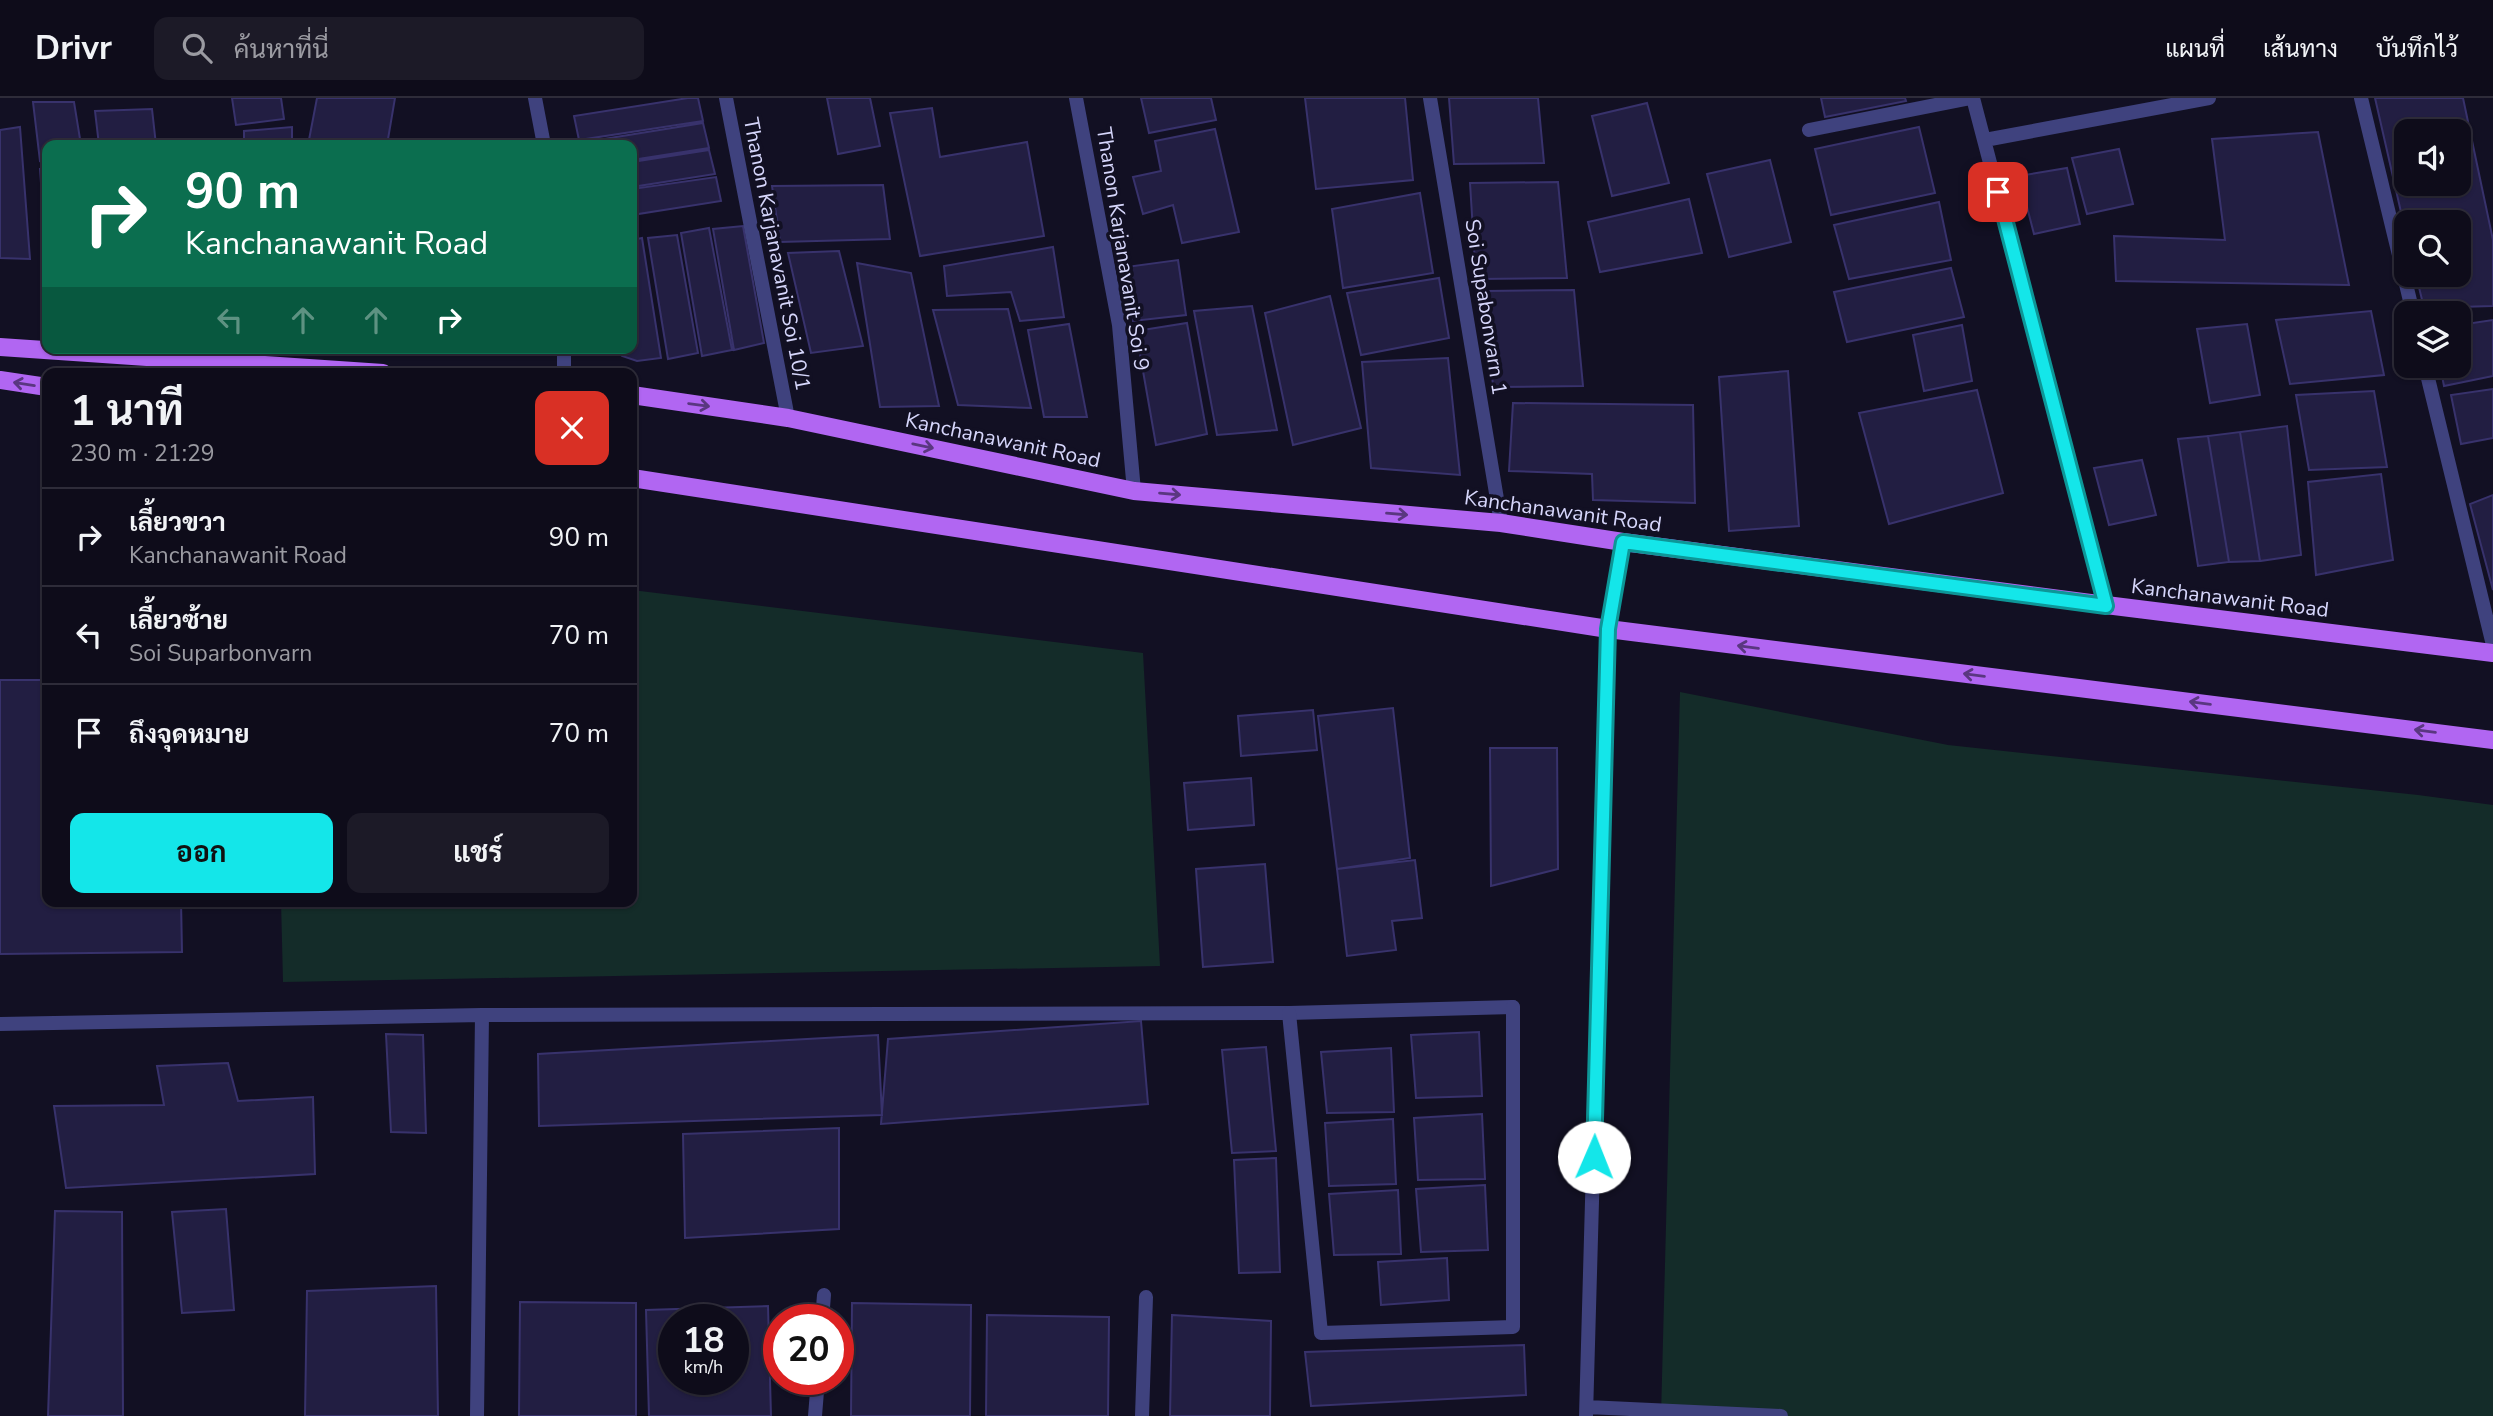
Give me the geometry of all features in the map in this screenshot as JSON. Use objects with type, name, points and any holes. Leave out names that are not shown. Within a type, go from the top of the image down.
[{"type":"main road","points":[[0,347],[42,350]]},
{"type":"main road","points":[[103,354],[309,368]]},
{"type":"main road","points":[[0,380],[42,386]]},
{"type":"main road","name":"Kanchanawanit Road","points":[[637,396],[788,418],[1134,491],[1501,523],[1623,542],[2106,606],[2493,653]]},
{"type":"main road","points":[[637,479],[1608,629],[2493,740]]},
{"type":"street","points":[[535,98],[543,140]]},
{"type":"street","name":"Thanon Karjanavanit Soi 10/1","points":[[726,98],[788,418]]},
{"type":"street","name":"Thanon Karjanavanit Soi 9","points":[[1076,98],[1119,325],[1134,491]]},
{"type":"street","name":"Soi Supabonvarn 1","points":[[1430,98],[1501,523]]},
{"type":"street","points":[[1809,130],[1972,98],[2106,606]]},
{"type":"street","points":[[1985,140],[2209,98]]},
{"type":"street","points":[[2361,98],[2410,301]]},
{"type":"street","points":[[2429,378],[2493,645]]},
{"type":"street","points":[[1623,542],[1608,629],[1587,1411],[1781,1416]]},
{"type":"street","points":[[0,1024],[482,1015],[1289,1013],[1513,1007],[1513,1327],[1321,1333],[1289,1013]]},
{"type":"street","points":[[477,1416],[482,1015]]},
{"type":"street","points":[[823,1304],[824,1295]]},
{"type":"street","points":[[1142,1416],[1146,1297]]},
{"type":"street","points":[[815,1416],[817,1395]]},
{"type":"green space","points":[[637,591],[1143,653],[1160,966],[283,982],[281,907],[637,907]]},
{"type":"green space","points":[[1680,692],[1948,745],[2493,805],[2493,1416],[1661,1416]]},
{"type":"building","points":[[232,98],[281,98],[284,119],[236,125]]},
{"type":"building","points":[[317,98],[395,98],[388,140],[309,140]]},
{"type":"building","points":[[698,98],[703,121],[579,140],[574,116]]},
{"type":"building","points":[[827,98],[870,98],[880,146],[838,154]]},
{"type":"building","points":[[1141,98],[1211,98],[1216,120],[1149,133]]},
{"type":"building","points":[[1305,98],[1405,98],[1413,180],[1316,189]]},
{"type":"building","points":[[1449,98],[1538,98],[1544,163],[1454,164]]},
{"type":"building","points":[[1821,98],[1905,98],[1906,101],[1825,117]]},
{"type":"building","points":[[2375,98],[2463,98],[2467,119],[2394,119],[2394,181]]},
{"type":"building","points":[[33,102],[74,102],[80,140],[42,140],[40,161]]},
{"type":"building","points":[[1647,103],[1669,183],[1612,196],[1592,116]]},
{"type":"building","points":[[932,108],[940,157],[1027,142],[1044,236],[920,256],[890,113]]},
{"type":"building","points":[[152,109],[155,140],[98,140],[95,111]]},
{"type":"building","points":[[703,123],[709,148],[637,159],[637,140],[598,140]]},
{"type":"building","points":[[20,127],[30,259],[0,258],[0,130]]},
{"type":"building","points":[[292,127],[292,140],[244,140],[244,131]]},
{"type":"building","points":[[1919,127],[1935,193],[1831,215],[1815,149]]},
{"type":"building","points":[[1215,129],[1239,232],[1182,243],[1173,205],[1143,214],[1133,177],[1161,171],[1155,141]]},
{"type":"building","points":[[2318,132],[2349,285],[2116,281],[2114,236],[2225,240],[2212,139]]},
{"type":"building","points":[[2471,136],[2493,240],[2493,306],[2471,307],[2471,301],[2422,301],[2419,287],[2471,287],[2471,210],[2401,210],[2397,196],[2471,196]]},
{"type":"building","points":[[2119,149],[2133,204],[2087,214],[2072,158]]},
{"type":"building","points":[[709,150],[715,174],[637,186],[637,161]]},
{"type":"building","points":[[1770,160],[1791,242],[1729,257],[1707,174]]},
{"type":"building","points":[[2067,168],[2080,224],[2034,234],[2019,176]]},
{"type":"building","points":[[716,177],[721,201],[637,214],[637,188]]},
{"type":"building","points":[[1558,182],[1567,278],[1476,279],[1470,183]]},
{"type":"building","points":[[883,185],[890,239],[780,242],[772,186]]},
{"type":"building","points":[[1420,193],[1433,273],[1343,288],[1332,209]]},
{"type":"building","points":[[1689,199],[1702,253],[1600,272],[1588,222]]},
{"type":"building","points":[[1939,202],[1951,260],[1849,279],[1834,225]]},
{"type":"building","points":[[743,226],[764,343],[734,350],[713,229]]},
{"type":"building","points":[[709,228],[732,350],[702,356],[681,233]]},
{"type":"building","points":[[677,235],[698,353],[668,359],[648,238]]},
{"type":"building","points":[[642,238],[661,358],[637,361],[620,354],[637,354],[637,239]]},
{"type":"building","points":[[1053,247],[1064,317],[1020,321],[1011,292],[947,296],[944,266]]},
{"type":"building","points":[[839,251],[863,346],[811,353],[788,253]]},
{"type":"building","points":[[1178,260],[1186,315],[1133,321],[1126,267]]},
{"type":"building","points":[[857,263],[911,273],[939,406],[880,407]]},
{"type":"building","points":[[1951,268],[1964,317],[1847,342],[1834,292]]},
{"type":"building","points":[[1439,278],[1449,338],[1361,355],[1347,293]]},
{"type":"building","points":[[1574,290],[1583,386],[1493,387],[1486,291]]},
{"type":"building","points":[[1330,296],[1361,428],[1293,445],[1265,313]]},
{"type":"building","points":[[1252,306],[1277,430],[1217,435],[1194,311]]},
{"type":"building","points":[[1008,309],[1031,408],[958,405],[933,310]]},
{"type":"building","points":[[2371,311],[2384,375],[2290,384],[2276,320]]},
{"type":"building","points":[[2493,320],[2493,376],[2444,386],[2442,378],[2471,378],[2471,323]]},
{"type":"building","points":[[1187,323],[1207,434],[1156,445],[1136,331]]},
{"type":"building","points":[[1069,324],[1087,417],[1044,417],[1028,330]]},
{"type":"building","points":[[2247,324],[2260,395],[2210,403],[2197,329]]},
{"type":"building","points":[[1962,325],[1972,381],[1924,391],[1913,335]]},
{"type":"building","points":[[1448,358],[1460,475],[1371,468],[1362,362]]},
{"type":"building","points":[[1788,371],[1799,526],[1729,531],[1719,377]]},
{"type":"building","points":[[2493,389],[2493,438],[2461,444],[2451,395]]},
{"type":"building","points":[[1977,390],[2003,493],[1889,524],[1859,413]]},
{"type":"building","points":[[2374,391],[2387,467],[2309,470],[2296,395]]},
{"type":"building","points":[[1513,403],[1693,405],[1695,503],[1593,500],[1592,474],[1509,471]]},
{"type":"building","points":[[2287,426],[2301,555],[2260,561],[2240,432]]},
{"type":"building","points":[[2240,432],[2260,561],[2229,562],[2208,436]]},
{"type":"building","points":[[2208,436],[2229,562],[2198,566],[2178,439]]},
{"type":"building","points":[[2142,460],[2156,515],[2109,525],[2094,468]]},
{"type":"building","points":[[2381,474],[2393,560],[2316,575],[2308,482]]},
{"type":"building","points":[[2493,495],[2493,590],[2470,504]]},
{"type":"building","points":[[0,680],[42,680],[42,907],[181,907],[182,952],[0,954]]},
{"type":"building","points":[[1393,708],[1410,858],[1337,869],[1318,716]]},
{"type":"building","points":[[1313,710],[1317,750],[1241,756],[1238,716]]},
{"type":"building","points":[[1490,748],[1557,748],[1558,869],[1491,886]]},
{"type":"building","points":[[1251,778],[1254,825],[1188,830],[1184,783]]},
{"type":"building","points":[[1415,860],[1422,918],[1392,921],[1396,950],[1347,956],[1337,869]]},
{"type":"building","points":[[1265,864],[1273,962],[1203,967],[1196,869]]},
{"type":"building","points":[[1141,1021],[1148,1104],[881,1124],[888,1039]]},
{"type":"building","points":[[1479,1032],[1482,1096],[1416,1098],[1411,1035]]},
{"type":"building","points":[[386,1034],[423,1035],[426,1133],[391,1132]]},
{"type":"building","points":[[878,1035],[882,1115],[539,1126],[538,1054]]},
{"type":"building","points":[[1266,1047],[1276,1151],[1232,1153],[1222,1050]]},
{"type":"building","points":[[1391,1048],[1394,1112],[1327,1113],[1321,1052]]},
{"type":"building","points":[[228,1063],[238,1101],[313,1097],[315,1174],[66,1188],[54,1106],[164,1105],[157,1066]]},
{"type":"building","points":[[1482,1114],[1485,1179],[1418,1180],[1414,1118]]},
{"type":"building","points":[[1393,1119],[1396,1184],[1329,1186],[1325,1123]]},
{"type":"building","points":[[839,1128],[839,1229],[685,1238],[683,1134]]},
{"type":"building","points":[[1276,1158],[1280,1272],[1239,1273],[1234,1160]]},
{"type":"building","points":[[1485,1185],[1488,1250],[1421,1252],[1416,1189]]},
{"type":"building","points":[[1398,1190],[1401,1254],[1334,1255],[1329,1194]]},
{"type":"building","points":[[226,1209],[234,1310],[182,1313],[172,1212]]},
{"type":"building","points":[[55,1211],[122,1212],[123,1416],[48,1416]]},
{"type":"building","points":[[1447,1258],[1449,1300],[1381,1305],[1378,1262]]},
{"type":"building","points":[[436,1286],[438,1416],[305,1416],[307,1291]]},
{"type":"building","points":[[520,1302],[636,1303],[636,1416],[519,1416]]},
{"type":"building","points":[[852,1304],[971,1305],[970,1416],[851,1416],[851,1395],[854,1395]]},
{"type":"building","points":[[763,1306],[763,1395],[770,1395],[771,1416],[649,1416],[646,1310],[658,1310],[658,1395],[749,1395],[749,1307]]},
{"type":"building","points":[[987,1315],[1109,1317],[1108,1416],[986,1416]]},
{"type":"building","points":[[1172,1315],[1271,1321],[1270,1416],[1170,1416]]},
{"type":"building","points":[[1524,1345],[1526,1395],[1311,1406],[1305,1352]]},
{"type":"route","points":[[1594,1157],[1608,629],[1623,542],[2106,606],[1998,192]]}]
